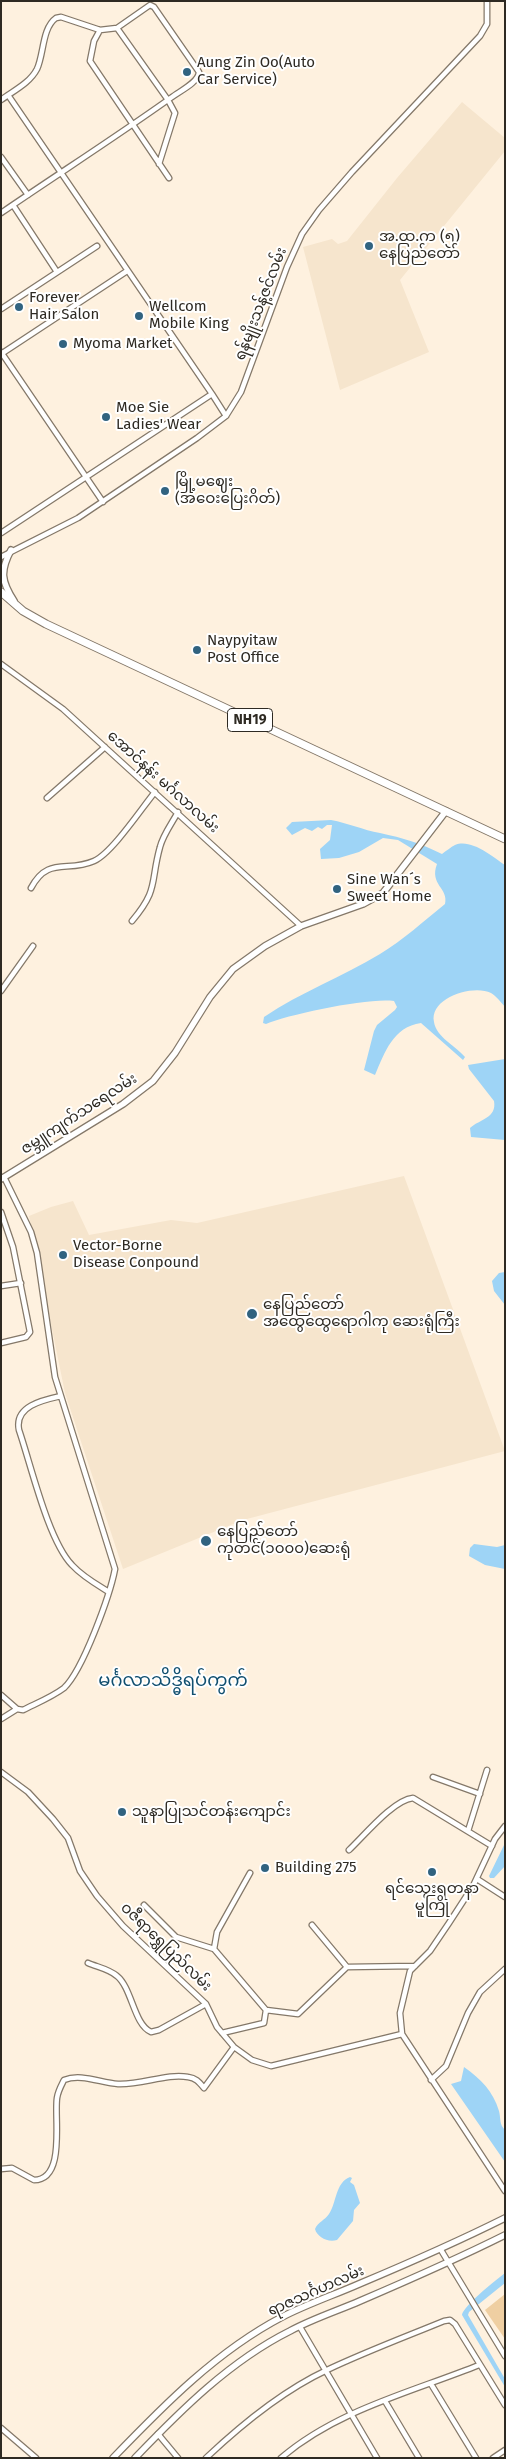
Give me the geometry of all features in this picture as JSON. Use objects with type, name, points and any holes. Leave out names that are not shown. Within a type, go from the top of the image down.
[{"type":"highway","name":"NH19","points":[[1,592],[18,607],[46,624],[505,839]]},
{"type":"main road","points":[[11,550],[4,560],[2,578],[18,607]]},
{"type":"main road","name":"ဇမ္ဘူကျက်သရေလမ်း","points":[[3,1178],[123,1104],[153,1081],[175,1053],[210,997],[233,969],[265,946],[301,926],[363,904],[383,893],[446,811]]},
{"type":"main road","name":"ရာဇသင်္ဂဟလမ်း","points":[[113,2458],[161,2408],[201,2373],[241,2342],[282,2317],[441,2250],[505,2218]]},
{"type":"main road","name":"ရာဇသင်္ဂဟလမ်း","points":[[135,2458],[211,2385],[250,2355],[300,2326],[448,2263],[505,2235]]},
{"type":"street","name":"ရန်မျိုးသန့်ဇင်လမ်း","points":[[1,557],[11,550],[55,532],[103,502],[226,416],[241,392],[287,267],[302,234],[319,210],[352,172],[480,36],[487,24],[487,1]]},
{"type":"street","points":[[1,100],[30,79],[36,70],[48,30],[56,18],[61,17],[100,30],[117,28],[150,4],[199,72],[197,79],[133,125],[1,213]]},
{"type":"street","points":[[117,28],[168,100],[175,113],[159,164]]},
{"type":"street","points":[[100,30],[94,41],[90,62],[169,178]]},
{"type":"street","points":[[8,95],[226,416]]},
{"type":"street","points":[[1,157],[28,195]]},
{"type":"street","points":[[12,205],[58,272]]},
{"type":"street","points":[[1,309],[98,246]]},
{"type":"street","points":[[103,502],[1,353],[127,271]]},
{"type":"street","points":[[1,533],[212,394]]},
{"type":"street","name":"အောင်နန်း မင်္ဂလာလမ်း","points":[[1,664],[43,692],[106,747],[301,926]]},
{"type":"street","points":[[47,798],[106,747]]},
{"type":"street","points":[[31,888],[36,878],[46,869],[84,864],[100,857],[112,846],[155,792]]},
{"type":"street","points":[[132,921],[151,895],[161,844],[178,812]]},
{"type":"street","points":[[1,991],[33,946]]},
{"type":"street","points":[[1,1696],[17,1709],[24,1710],[64,1687],[84,1654],[109,1592],[114,1569],[114,1561],[55,1377],[36,1253],[31,1232],[3,1178]]},
{"type":"street","points":[[1,1212],[13,1247],[30,1332],[26,1337],[1,1343]]},
{"type":"street","points":[[1,1286],[20,1283]]},
{"type":"street","points":[[61,1396],[47,1399],[23,1411],[18,1422],[19,1430],[54,1538],[71,1564],[85,1578],[109,1592]]},
{"type":"street","points":[[1,1719],[17,1709]]},
{"type":"street","points":[[468,1831],[488,1770]]},
{"type":"street","name":"ဝဇီရာရွှေပြည်လမ်း","points":[[1,1772],[28,1792],[68,1838],[80,1871],[117,1918],[206,2004],[222,2033],[234,2047],[252,2060],[272,2066],[402,2034]]},
{"type":"street","points":[[433,1777],[480,1794]]},
{"type":"street","points":[[349,1850],[395,1806],[406,1799],[412,1798],[492,1846]]},
{"type":"street","points":[[505,1826],[492,1846],[477,1879],[440,1937],[410,1971],[400,2013],[402,2034],[505,2191]]},
{"type":"street","points":[[214,1949],[216,1932],[250,1873]]},
{"type":"street","points":[[477,1879],[505,1897]]},
{"type":"street","points":[[144,1905],[176,1937],[214,1949],[266,2010],[298,2014],[347,1967],[415,1966]]},
{"type":"street","points":[[312,1925],[347,1967]]},
{"type":"street","points":[[88,1963],[118,1976],[127,1990],[143,2026],[151,2032],[159,2030],[206,2004]]},
{"type":"street","points":[[431,2080],[446,2066],[468,2013],[480,1992],[505,1970]]},
{"type":"street","points":[[222,2033],[264,2023],[266,2010]]},
{"type":"street","points":[[1,2169],[12,2168],[34,2180],[46,2177],[51,2171],[56,2143],[57,2096],[64,2080],[74,2077],[118,2084],[134,2084],[182,2076],[197,2080],[204,2088],[234,2047]]},
{"type":"street","points":[[441,2250],[505,2356]]},
{"type":"street","points":[[206,2458],[231,2433],[282,2396],[326,2370],[444,2320],[450,2320],[455,2324],[505,2405]]},
{"type":"street","points":[[300,2326],[377,2458]]},
{"type":"street","points":[[282,2458],[302,2440],[350,2414],[479,2364]]},
{"type":"street","points":[[431,2384],[476,2458]]},
{"type":"street","points":[[385,2401],[419,2458]]},
{"type":"street","points":[[1,2428],[36,2458]]},
{"type":"street","points":[[158,2434],[178,2458]]},
{"type":"street","points":[[493,2458],[505,2450]]},
{"type":"shaded area","name":"အ.ထ.က (၅) နေပြည်တော်","points":[[462,102],[505,138],[505,151],[400,280],[429,352],[340,390],[303,247],[332,239],[338,244],[347,241],[397,178]]},
{"type":"shaded area","name":"နေပြည်တော် အထွေထွေရောဂါကု ဆေးရုံကြီး","points":[[404,1176],[505,1451],[243,1520],[123,1569],[65,1393],[29,1216],[73,1201],[89,1235],[171,1220],[197,1223]]},
{"type":"shaded area","points":[[505,2294],[505,2339],[485,2310]]},
{"type":"water","points":[[331,820],[404,839],[442,854],[455,845],[468,844],[482,849],[505,865],[505,1007],[491,993],[474,990],[454,995],[445,1000],[434,1013],[434,1022],[438,1032],[465,1057],[463,1060],[421,1023],[411,1025],[397,1035],[387,1049],[375,1075],[364,1070],[374,1031],[377,1025],[397,1007],[394,1001],[383,1000],[330,1007],[266,1024],[263,1023],[264,1017],[278,1008],[389,949],[445,904],[444,894],[435,877],[437,864],[398,840],[383,838],[359,852],[339,858],[321,859],[320,849],[330,840],[332,825],[327,825],[322,829],[318,827],[312,831],[305,828],[292,835],[286,828],[292,822]]},
{"type":"water","points":[[505,1059],[505,1140],[471,1137],[470,1128],[490,1115],[493,1111],[494,1101],[469,1069],[468,1065]]},
{"type":"water","points":[[505,1272],[505,1305],[494,1291],[492,1281],[499,1273]]},
{"type":"water","points":[[474,1544],[497,1547],[505,1545],[505,1569],[485,1565],[469,1556],[470,1548]]},
{"type":"water","points":[[505,1843],[505,1866],[494,1878],[490,1878],[489,1876]]},
{"type":"water","points":[[464,2067],[486,2086],[493,2097],[505,2130],[505,2162],[451,2084],[461,2081]]},
{"type":"water","points":[[350,2177],[352,2178],[350,2182],[354,2185],[360,2203],[354,2210],[353,2221],[337,2240],[323,2239],[315,2229],[329,2214],[339,2188]]},
{"type":"water","points":[[505,2273],[505,2283],[469,2312],[468,2315],[505,2379],[505,2387],[462,2315],[474,2300]]},
{"type":"place","name":"Aung Zin Oo(Auto Car Service)","points":[[187,72]]},
{"type":"place","name":"အ.ထ.က (၅) နေပြည်တော်","points":[[369,246]]},
{"type":"place","name":"Forever Hair Salon","points":[[19,307]]},
{"type":"place","name":"Wellcom Mobile King","points":[[139,316]]},
{"type":"place","name":"Myoma Market","points":[[63,344]]},
{"type":"place","name":"Moe Sie Ladies' Wear","points":[[106,417]]},
{"type":"place","name":"မြို့မဈေး (အဝေးပြေးဂိတ်)","points":[[165,491]]},
{"type":"place","name":"Naypyitaw Post Office","points":[[197,650]]},
{"type":"place","name":"Sine Wan´s Sweet Home","points":[[337,889]]},
{"type":"place","name":"Vector-Borne Disease Conpound","points":[[63,1255]]},
{"type":"place","name":"နေပြည်တော် အထွေထွေရောဂါကု ဆေးရုံကြီး","points":[[252,1314]]},
{"type":"place","name":"နေပြည်တော် ကုတင်(၁၀၀၀)ဆေးရုံ","points":[[206,1541]]},
{"type":"place","name":"သူနာပြုသင်တန်းကျောင်း","points":[[122,1812]]},
{"type":"place","name":"Building 275","points":[[265,1868]]},
{"type":"place","name":"ရင်သွေးရတနာ မူကြို","points":[[432,1872]]},
{"type":"district","name":"မင်္ဂလာသိဒ္ဓိရပ်ကွက်","points":[[173,1681]]}]
